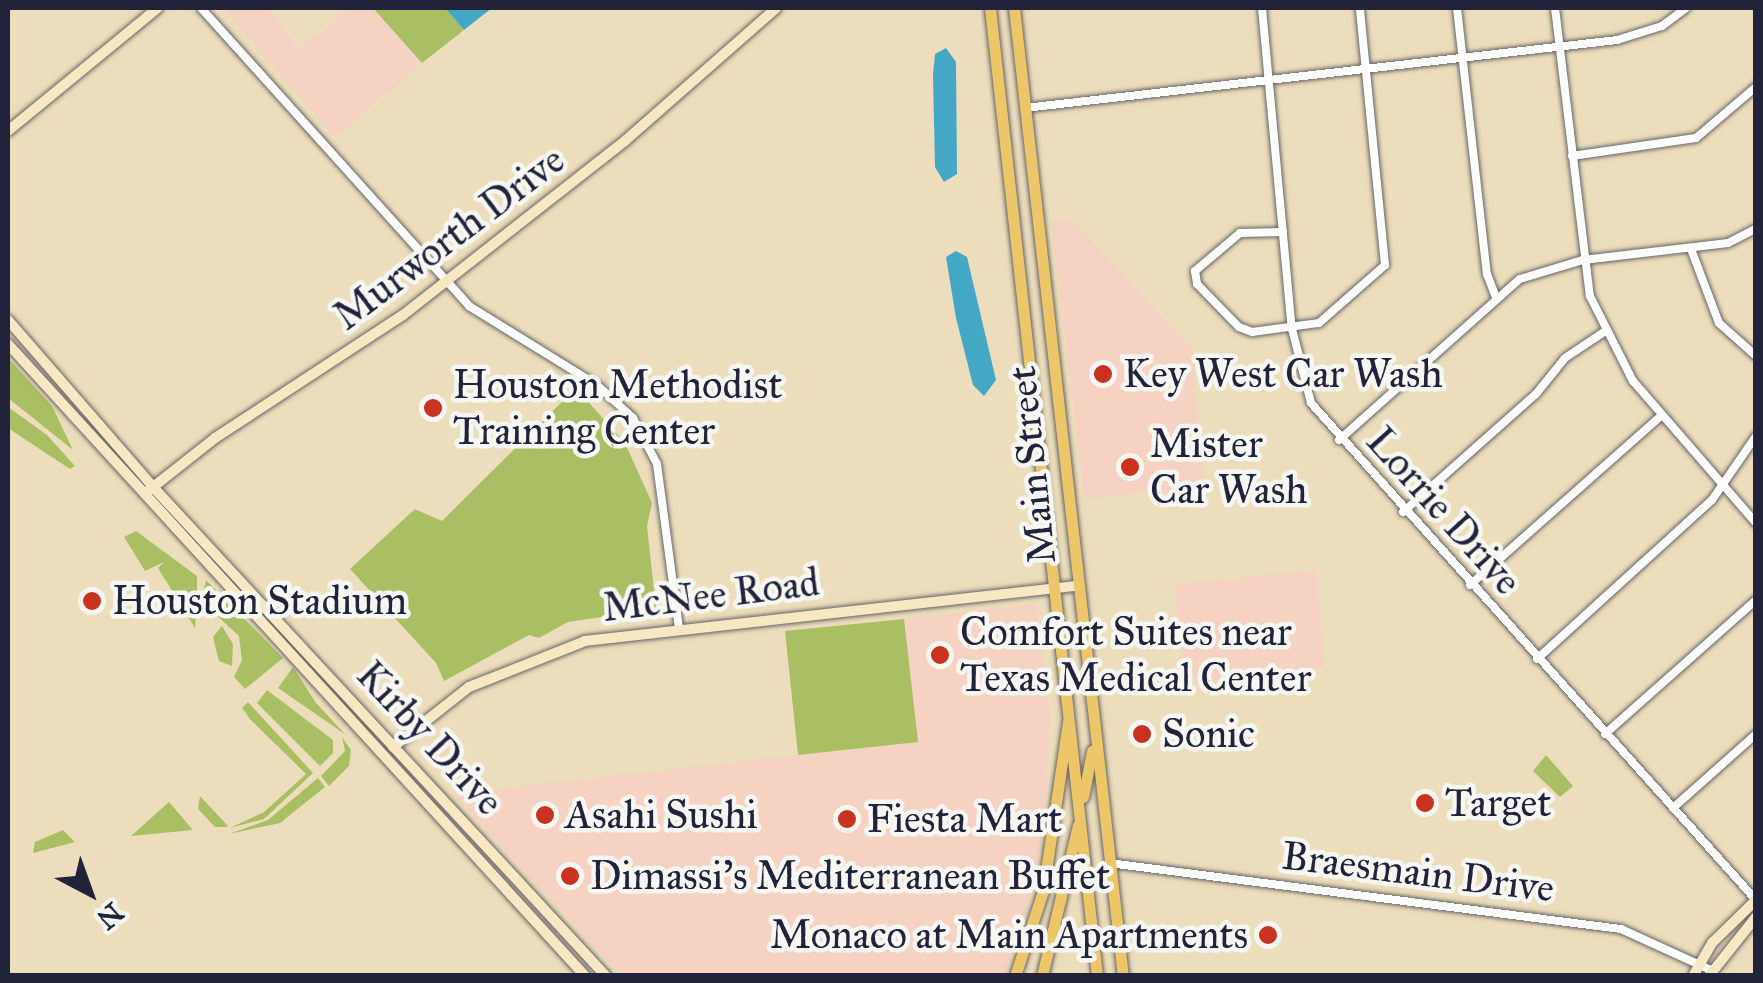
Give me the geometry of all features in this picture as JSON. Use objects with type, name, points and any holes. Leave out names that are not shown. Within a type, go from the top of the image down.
[{"type":"main road","points":[[8,131],[158,8]]},
{"type":"main road","name":"Murworth Drive","points":[[143,496],[446,280],[626,140],[776,8]]},
{"type":"main road","name":"Main Street","points":[[990,8],[1051,587],[1082,806],[1097,976]]},
{"type":"main road","name":"Main Street","points":[[1014,8],[1123,976]]},
{"type":"main road","points":[[1001,109],[1024,108]]},
{"type":"main road","points":[[1012,209],[1036,206]]},
{"type":"main road","points":[[1024,307],[1046,306]]},
{"type":"main road","name":"Kirby Drive","points":[[8,320],[153,487],[396,744],[606,976]]},
{"type":"main road","name":"Kirby Drive","points":[[8,344],[585,975]]},
{"type":"main road","points":[[37,377],[48,367]]},
{"type":"main road","name":"McNee Road","points":[[384,754],[470,686],[520,662],[585,641],[1078,586]]},
{"type":"main road","points":[[264,626],[275,616]]},
{"type":"main road","points":[[1015,976],[1043,890],[1069,718]]},
{"type":"main road","points":[[1042,976],[1066,897],[1094,737]]},
{"type":"main road","points":[[1086,867],[1109,863]]},
{"type":"main road","points":[[1043,890],[1066,897]]},
{"type":"main road","points":[[1693,976],[1699,964],[1756,900]]},
{"type":"main road","points":[[1710,973],[1756,917]]},
{"type":"main road","points":[[585,975],[596,965]]},
{"type":"street","points":[[201,8],[488,322],[597,385],[633,418],[656,464],[679,628]]},
{"type":"street","name":"Lorrie Drive","points":[[1262,8],[1292,328],[1305,390],[1339,440],[1756,900]]},
{"type":"street","points":[[1283,232],[1240,233],[1194,271],[1197,284],[1239,328],[1292,328],[1335,314],[1386,264],[1360,8]]},
{"type":"street","points":[[1457,8],[1487,274],[1496,298]]},
{"type":"street","points":[[1555,8],[1583,260],[1604,332],[1662,415],[1756,523]]},
{"type":"street","points":[[1024,108],[1632,37],[1686,8]]},
{"type":"street","points":[[1572,156],[1696,138],[1756,88]]},
{"type":"street","points":[[1339,440],[1520,279],[1583,260],[1691,249],[1756,229]]},
{"type":"street","points":[[1691,249],[1719,322],[1756,356]]},
{"type":"street","points":[[1403,512],[1536,394],[1574,350],[1604,332]]},
{"type":"street","points":[[1470,585],[1662,415]]},
{"type":"street","points":[[1536,659],[1724,488],[1756,436]]},
{"type":"street","points":[[1605,734],[1756,600]]},
{"type":"street","points":[[1672,808],[1756,734]]},
{"type":"street","name":"Braesmain Drive","points":[[1109,863],[1620,929],[1699,964],[1710,973]]},
{"type":"shaded area","points":[[223,8],[266,8],[300,48],[351,8],[373,8],[422,63],[335,137]]},
{"type":"shaded area","points":[[1069,218],[1192,348],[1204,488],[1084,498],[1051,220]]},
{"type":"shaded area","points":[[1316,570],[1325,668],[1186,683],[1175,585]]},
{"type":"shaded area","points":[[1036,604],[1050,715],[1045,821],[1031,894],[1005,975],[620,975],[453,794],[918,742],[904,619]]},
{"type":"green space","points":[[373,8],[445,8],[464,30],[422,63]]},
{"type":"green space","points":[[8,358],[52,406],[73,450],[8,398]]},
{"type":"green space","points":[[570,394],[584,397],[625,443],[652,503],[647,526],[656,609],[568,622],[539,638],[529,635],[444,681],[436,663],[350,569],[415,509],[442,521]]},
{"type":"green space","points":[[8,407],[47,435],[75,466],[70,469],[8,428]]},
{"type":"green space","points":[[136,531],[197,576],[197,607],[184,587],[196,614],[195,628],[158,568],[164,562],[145,571],[124,537]]},
{"type":"green space","points":[[206,580],[283,658],[245,689],[234,677],[242,660],[239,636],[201,601]]},
{"type":"green space","points":[[904,619],[918,742],[798,755],[785,631]]},
{"type":"green space","points":[[222,626],[233,644],[232,666],[219,661],[213,637]]},
{"type":"green space","points":[[293,667],[316,703],[346,735],[278,688]]},
{"type":"green space","points":[[267,690],[333,740],[333,753],[320,766],[257,703]]},
{"type":"green space","points":[[248,702],[313,773],[264,819],[230,828],[264,812],[306,774],[250,719],[242,708]]},
{"type":"green space","points":[[342,737],[351,750],[349,766],[329,786],[321,776],[345,751]]},
{"type":"green space","points":[[1546,755],[1573,786],[1560,797],[1533,771]]},
{"type":"green space","points":[[318,778],[325,787],[280,823],[229,834],[268,820]]},
{"type":"green space","points":[[200,796],[227,827],[215,827],[198,809]]},
{"type":"green space","points":[[169,802],[193,830],[131,836]]},
{"type":"green space","points":[[63,830],[75,842],[33,853],[35,842]]},
{"type":"water","points":[[445,8],[492,8],[464,30]]},
{"type":"water","points":[[946,48],[956,62],[957,174],[944,182],[935,167],[933,74],[935,54]]},
{"type":"water","points":[[956,251],[967,257],[996,380],[984,396],[973,385],[956,318],[946,257]]},
{"type":"place","name":"Key West Car Wash","points":[[1103,374]]},
{"type":"place","name":"Houston Methodist Training Center","points":[[433,408]]},
{"type":"place","name":"Mister Car Wash","points":[[1130,467]]},
{"type":"place","name":"Houston Stadium","points":[[92,601]]},
{"type":"place","name":"Comfort Suites near Texas Medical Center","points":[[940,655]]},
{"type":"place","name":"Sonic","points":[[1142,734]]},
{"type":"place","name":"Target","points":[[1425,803]]},
{"type":"place","name":"Asahi Sushi","points":[[545,815]]},
{"type":"place","name":"Fiesta Mart","points":[[847,819]]},
{"type":"place","name":"Dimassi's Mediterranean Buffet","points":[[570,876]]},
{"type":"place","name":"Monaco at Main Apartments","points":[[1268,935]]}]
